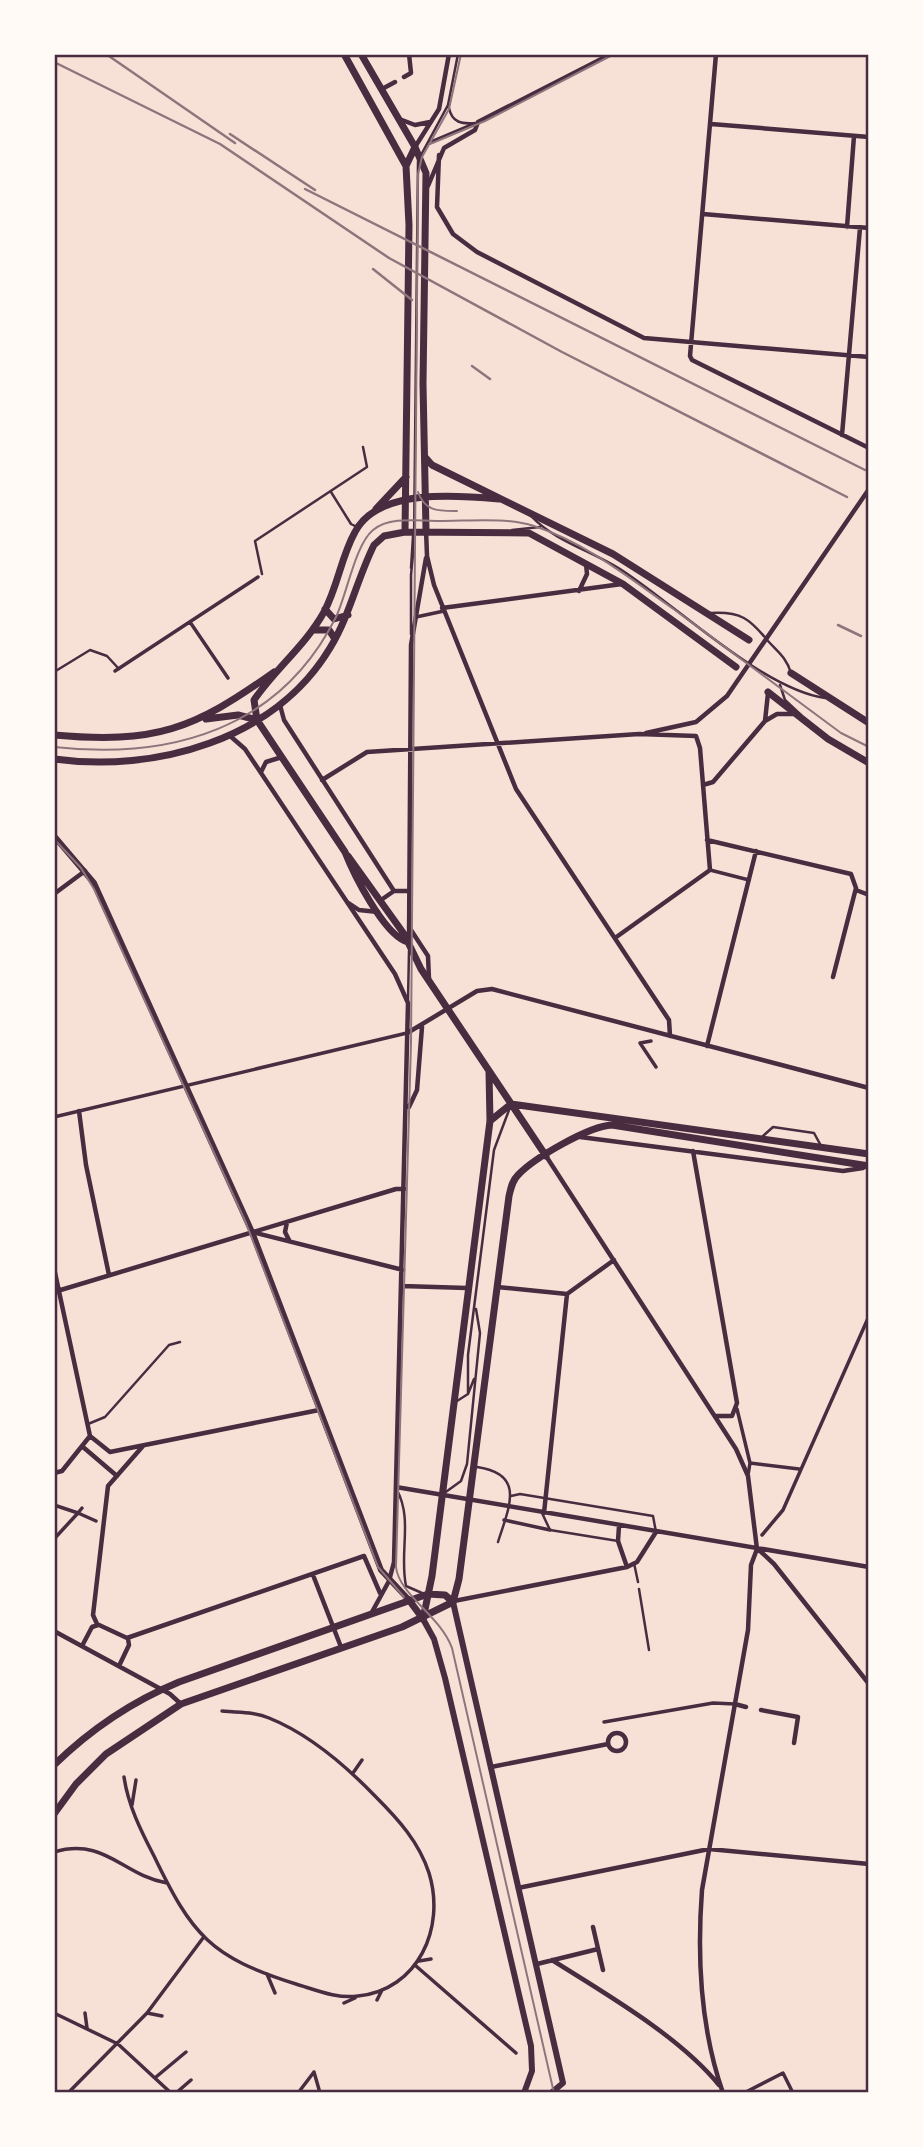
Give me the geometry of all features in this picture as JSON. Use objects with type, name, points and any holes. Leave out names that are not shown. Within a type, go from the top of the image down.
[{"type":"main road","points":[[344,54],[406,166],[409,225],[407,473],[410,499],[405,532]]},
{"type":"main road","points":[[361,54],[415,147],[426,173],[419,382],[425,456],[426,530]]},
{"type":"main road","points":[[380,120],[394,112]]},
{"type":"main road","points":[[406,166],[415,147]]},
{"type":"main road","points":[[425,456],[432,465],[617,557],[749,640]]},
{"type":"main road","points":[[407,473],[401,484],[357,527],[325,609],[313,630],[255,698],[257,720],[345,852],[404,934],[407,944],[429,980],[545,1156]]},
{"type":"main road","points":[[374,512],[410,499],[499,499]]},
{"type":"main road","points":[[54,759],[94,763],[138,762],[181,752],[228,735],[257,720],[312,675],[348,615],[374,545],[387,535],[405,532],[508,531],[532,534],[623,584],[736,667]]},
{"type":"main road","points":[[325,609],[334,619],[348,615]]},
{"type":"main road","points":[[313,630],[329,630],[335,639]]},
{"type":"main road","points":[[199,720],[285,664]]},
{"type":"main road","points":[[791,673],[869,723]]},
{"type":"main road","points":[[768,692],[803,721],[869,763]]},
{"type":"main road","points":[[54,734],[131,738],[160,733],[199,720],[231,715],[257,720]]},
{"type":"main road","points":[[345,852],[354,874],[372,902],[397,938],[407,944]]},
{"type":"main road","points":[[423,1619],[490,1121],[489,1072]]},
{"type":"main road","points":[[490,1121],[511,1104],[869,1154]]},
{"type":"main road","points":[[54,1814],[76,1784],[106,1754],[181,1704],[423,1619],[453,1601],[459,1578],[513,1181],[545,1156],[601,1126],[612,1125],[869,1166]]},
{"type":"main road","points":[[54,1765],[83,1738],[161,1689],[428,1594],[445,1595],[453,1601]]},
{"type":"main road","points":[[409,1600],[423,1619]]},
{"type":"street","points":[[404,76],[411,72],[408,54]]},
{"type":"street","points":[[415,147],[435,116],[449,54]]},
{"type":"street","points":[[424,193],[439,155],[447,145],[475,130],[478,122],[611,54]]},
{"type":"street","points":[[716,54],[692,360],[869,448]]},
{"type":"street","points":[[382,90],[395,82]]},
{"type":"street","points":[[394,112],[403,121],[415,125],[428,123],[435,116]]},
{"type":"street","points":[[711,124],[868,137],[869,128]]},
{"type":"street","points":[[847,227],[854,136]]},
{"type":"street","points":[[439,155],[437,207],[448,228],[461,242],[644,338],[869,357]]},
{"type":"street","points":[[703,214],[869,228]]},
{"type":"street","points":[[842,435],[860,228]]},
{"type":"street","points":[[639,734],[696,722],[727,696],[862,495],[869,489]]},
{"type":"street","points":[[407,944],[411,645],[427,556],[426,530]]},
{"type":"street","points":[[427,556],[443,610],[516,789],[669,1020],[670,1036]]},
{"type":"street","points":[[579,591],[587,574],[586,563]]},
{"type":"street","points":[[117,670],[261,573]]},
{"type":"street","points":[[414,617],[443,610],[623,584]]},
{"type":"street","points":[[190,622],[228,678]]},
{"type":"street","points":[[155,638],[158,643]]},
{"type":"street","points":[[765,721],[768,692]]},
{"type":"street","points":[[280,703],[284,720],[394,891]]},
{"type":"street","points":[[703,785],[713,782],[765,721],[777,715],[793,713]]},
{"type":"street","points":[[322,780],[367,752],[639,734],[690,734],[698,738],[710,870]]},
{"type":"street","points":[[228,735],[242,744],[353,909],[400,983],[408,1003],[394,1557],[389,1581],[371,1613]]},
{"type":"street","points":[[261,773],[266,762],[282,757]]},
{"type":"street","points":[[54,836],[94,883],[252,1232],[381,1570],[409,1600]]},
{"type":"street","points":[[707,839],[848,871],[855,879],[856,890],[833,977]]},
{"type":"street","points":[[707,1046],[756,851]]},
{"type":"street","points":[[615,938],[710,870]]},
{"type":"street","points":[[710,870],[749,881]]},
{"type":"street","points":[[54,894],[86,871]]},
{"type":"street","points":[[856,890],[869,895]]},
{"type":"street","points":[[381,900],[394,891],[409,891]]},
{"type":"street","points":[[353,909],[367,908],[372,902]]},
{"type":"street","points":[[353,909],[379,912]]},
{"type":"street","points":[[408,927],[428,956],[429,980]]},
{"type":"street","points":[[54,1116],[409,1032],[477,991],[492,989],[866,1087]]},
{"type":"street","points":[[407,1110],[417,1090],[423,1026]]},
{"type":"street","points":[[651,1041],[651,1044],[640,1043],[656,1067]]},
{"type":"street","points":[[79,1111],[86,1166],[109,1275]]},
{"type":"street","points":[[579,1137],[842,1171],[869,1166]]},
{"type":"street","points":[[693,1151],[737,1409],[750,1463],[748,1476],[757,1549],[751,1565],[748,1630],[709,1849],[698,1934],[708,2032],[723,2093]]},
{"type":"street","points":[[545,1156],[715,1416],[748,1476]]},
{"type":"street","points":[[57,1292],[396,1189],[405,1189]]},
{"type":"street","points":[[287,1222],[285,1232],[290,1241]]},
{"type":"street","points":[[252,1232],[403,1270]]},
{"type":"street","points":[[497,1287],[567,1294],[614,1260]]},
{"type":"street","points":[[54,1268],[90,1436],[110,1452],[319,1410]]},
{"type":"street","points":[[402,1286],[467,1288]]},
{"type":"street","points":[[543,1513],[547,1499],[567,1294]]},
{"type":"street","points":[[762,1535],[783,1510],[869,1316]]},
{"type":"street","points":[[715,1416],[729,1417],[737,1409]]},
{"type":"street","points":[[57,1472],[83,1447],[90,1436]]},
{"type":"street","points":[[144,1446],[108,1486],[93,1614],[99,1625],[127,1638],[364,1556],[380,1593]]},
{"type":"street","points":[[83,1447],[117,1476]]},
{"type":"street","points":[[750,1463],[800,1469]]},
{"type":"street","points":[[396,1487],[869,1567]]},
{"type":"street","points":[[54,1505],[96,1521]]},
{"type":"street","points":[[54,1539],[82,1508]]},
{"type":"street","points":[[505,1520],[550,1530]]},
{"type":"street","points":[[619,1526],[618,1541],[627,1567]]},
{"type":"street","points":[[551,2093],[564,2087],[453,1601],[627,1567],[634,1563],[656,1532]]},
{"type":"street","points":[[757,1549],[774,1564],[869,1684]]},
{"type":"street","points":[[313,1575],[341,1647]]},
{"type":"street","points":[[423,1619],[434,1639],[445,1678],[530,2046],[532,2071],[524,2092]]},
{"type":"street","points":[[82,1646],[92,1627],[99,1625]]},
{"type":"street","points":[[54,1631],[161,1689],[181,1704]]},
{"type":"street","points":[[119,1666],[129,1646],[127,1638]]},
{"type":"street","points":[[604,1722],[713,1703],[746,1707]]},
{"type":"street","points":[[761,1710],[798,1717],[794,1743]]},
{"type":"street","points":[[222,1711],[270,1718],[313,1743],[353,1773],[413,1840],[429,1873],[434,1922],[419,1961],[410,1975],[409,1983]]},
{"type":"street","points":[[491,1767],[608,1744],[618,1751],[624,1747],[625,1741],[621,1734],[615,1733],[610,1736],[608,1744]]},
{"type":"street","points":[[353,1773],[362,1760]]},
{"type":"street","points":[[124,1777],[132,1807],[167,1883],[192,1926],[203,1938],[223,1954],[267,1974],[323,1992],[356,1997]]},
{"type":"street","points":[[132,1807],[136,1780]]},
{"type":"street","points":[[54,1852],[84,1848],[101,1851],[149,1880],[167,1883]]},
{"type":"street","points":[[518,1888],[709,1849],[869,1864]]},
{"type":"street","points":[[593,1927],[603,1970]]},
{"type":"street","points":[[68,2093],[147,2013],[203,1938]]},
{"type":"street","points":[[537,1964],[598,1949]]},
{"type":"street","points":[[419,1961],[431,1959]]},
{"type":"street","points":[[552,1960],[617,2001],[694,2060],[720,2085]]},
{"type":"street","points":[[416,1966],[516,2053]]},
{"type":"street","points":[[267,1974],[275,1993]]},
{"type":"street","points":[[344,2003],[382,1990],[410,1975]]},
{"type":"street","points":[[377,2000],[382,1990]]},
{"type":"street","points":[[54,2013],[118,2044],[171,2093]]},
{"type":"street","points":[[85,2013],[88,2029]]},
{"type":"street","points":[[147,2013],[162,2016]]},
{"type":"street","points":[[156,2077],[186,2052]]},
{"type":"street","points":[[298,2093],[314,2071],[320,2093]]},
{"type":"street","points":[[744,2093],[783,2073],[793,2093]]},
{"type":"street","points":[[176,2093],[191,2080]]},
{"type":"lane","points":[[411,645],[411,547],[414,531],[410,499],[419,382],[416,181],[420,157],[448,105],[458,54]]},
{"type":"lane","points":[[448,105],[452,118],[459,123],[478,122]]},
{"type":"lane","points":[[428,143],[478,122]]},
{"type":"lane","points":[[406,166],[416,181]]},
{"type":"lane","points":[[261,573],[255,541],[368,467],[363,447]]},
{"type":"lane","points":[[331,492],[351,524],[357,527]]},
{"type":"lane","points":[[525,509],[543,528],[624,571],[780,685],[801,693],[828,698]]},
{"type":"lane","points":[[508,531],[530,526],[543,528]]},
{"type":"lane","points":[[708,613],[731,614],[757,625],[786,658],[791,673]]},
{"type":"lane","points":[[54,672],[90,650],[102,653],[115,664],[117,670]]},
{"type":"lane","points":[[780,685],[785,700],[801,713],[803,721]]},
{"type":"lane","points":[[407,944],[408,1003]]},
{"type":"lane","points":[[468,1394],[467,1372],[495,1144],[511,1104]]},
{"type":"lane","points":[[762,1138],[773,1127],[814,1133],[822,1147]]},
{"type":"lane","points":[[441,1495],[457,1485],[465,1473],[480,1333],[475,1306]]},
{"type":"lane","points":[[88,1424],[105,1417],[169,1345],[180,1342]]},
{"type":"lane","points":[[452,1405],[468,1394],[475,1377]]},
{"type":"lane","points":[[474,1467],[492,1469],[503,1476],[511,1496],[498,1542]]},
{"type":"lane","points":[[396,1487],[406,1507],[403,1570],[406,1586],[428,1594]]},
{"type":"lane","points":[[511,1496],[653,1516],[656,1532]]},
{"type":"lane","points":[[543,1513],[550,1530],[618,1541]]},
{"type":"lane","points":[[634,1563],[638,1582]]},
{"type":"lane","points":[[639,1589],[649,1650]]},
{"type":"tram line","points":[[461,54],[449,109],[422,157],[418,174],[411,1043],[396,1567],[404,1587],[439,1625],[452,1648],[554,2093]]},
{"type":"tram line","points":[[430,144],[485,121],[614,54]]},
{"type":"tram line","points":[[418,492],[421,499],[433,509],[457,511]]},
{"type":"tram line","points":[[54,747],[97,750],[140,748],[180,741],[218,729],[253,711],[285,686],[313,655],[336,617],[356,558],[367,537],[373,530],[388,523],[413,520],[511,521],[534,526],[572,542],[625,574],[841,733],[869,747]]},
{"type":"tram line","points":[[54,839],[81,868],[94,889],[246,1223],[378,1567],[404,1597]]},
{"type":"railway","points":[[106,54],[235,143]]},
{"type":"railway","points":[[54,62],[220,144],[389,258],[562,352],[847,497]]},
{"type":"railway","points":[[230,134],[315,190]]},
{"type":"railway","points":[[305,189],[865,470]]},
{"type":"railway","points":[[373,269],[412,300]]},
{"type":"railway","points":[[472,366],[490,379]]},
{"type":"railway","points":[[838,625],[861,636]]}]
